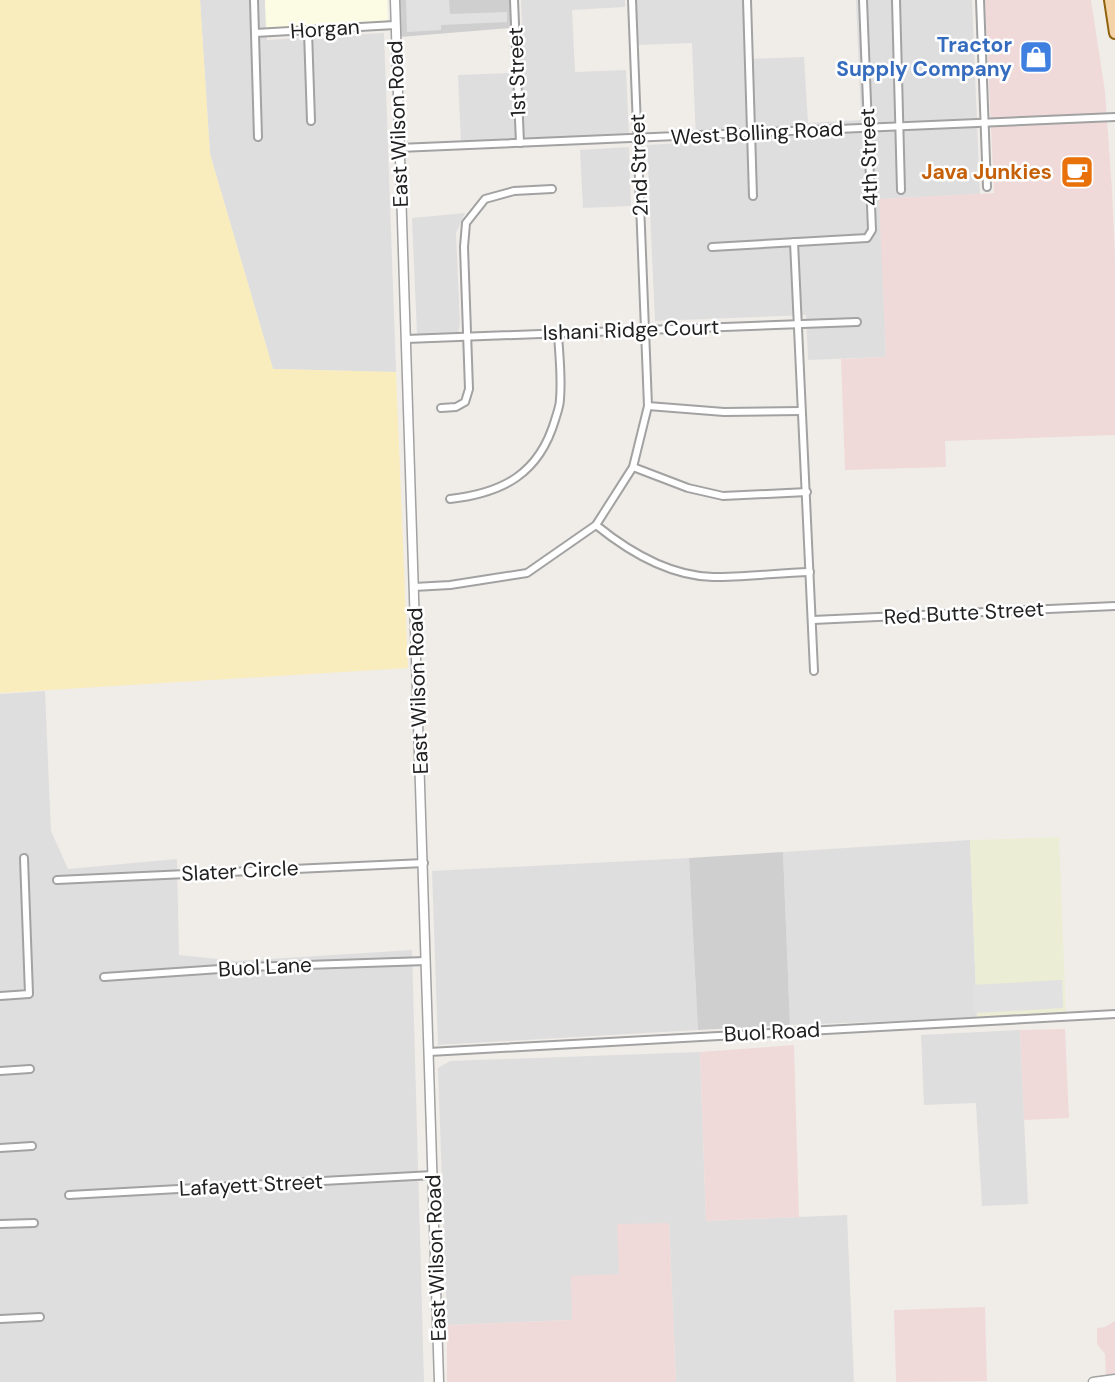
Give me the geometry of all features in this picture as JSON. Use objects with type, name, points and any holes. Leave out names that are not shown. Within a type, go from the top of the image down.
[{"type":"main road","points":[[1110,0],[1115,33]]},
{"type":"street","points":[[254,0],[258,136]]},
{"type":"street","name":"East Wilson Road","points":[[395,0],[439,1382]]},
{"type":"street","name":"1st Street","points":[[514,0],[520,143]]},
{"type":"street","name":"2nd Street","points":[[596,526],[633,467],[648,406],[632,0]]},
{"type":"street","points":[[747,0],[753,196]]},
{"type":"street","name":"4th Street","points":[[794,242],[867,238],[872,230],[863,0]]},
{"type":"street","points":[[896,0],[901,190]]},
{"type":"street","points":[[980,0],[987,187]]},
{"type":"street","name":"Horgan","points":[[255,33],[396,24]]},
{"type":"street","points":[[308,30],[311,121]]},
{"type":"street","name":"West Bolling Road","points":[[399,148],[1115,117]]},
{"type":"street","points":[[441,408],[456,407],[465,402],[469,389],[464,247],[466,223],[485,199],[514,191],[552,189]]},
{"type":"street","points":[[712,247],[794,242],[814,671]]},
{"type":"street","name":"Ishani Ridge Court","points":[[406,339],[857,322]]},
{"type":"street","points":[[450,499],[492,490],[519,477],[539,458],[551,433],[560,400],[558,333]]},
{"type":"street","points":[[648,406],[724,412],[801,411]]},
{"type":"street","points":[[633,467],[688,488],[723,496],[807,492]]},
{"type":"street","points":[[414,587],[450,585],[527,573],[596,526],[640,556],[675,569],[710,577],[810,572]]},
{"type":"street","name":"Red Butte Street","points":[[813,620],[1115,606]]},
{"type":"street","points":[[0,996],[29,994],[24,858]]},
{"type":"street","name":"Slater Circle","points":[[57,880],[424,863]]},
{"type":"street","name":"Buol Lane","points":[[104,977],[249,967],[426,961]]},
{"type":"street","name":"Buol Road","points":[[429,1052],[1115,1014]]},
{"type":"street","points":[[0,1070],[30,1069]]},
{"type":"street","points":[[0,1148],[32,1146]]},
{"type":"street","name":"Lafayett Street","points":[[69,1195],[433,1175]]},
{"type":"street","points":[[0,1224],[34,1223]]},
{"type":"street","points":[[0,1319],[40,1317]]},
{"type":"street","points":[[1093,1382],[1115,1379]]},
{"type":"shaded area","points":[[200,0],[265,0],[267,40],[384,33],[396,372],[273,369],[210,154]]},
{"type":"shaded area","points":[[265,0],[387,0],[388,19],[383,22],[266,29]]},
{"type":"shaded area","points":[[399,0],[510,0],[511,28],[400,37]]},
{"type":"shaded area","points":[[406,0],[449,0],[450,14],[507,12],[507,22],[441,25],[441,30],[407,32]]},
{"type":"shaded area","points":[[521,0],[625,0],[625,7],[572,10],[575,72],[626,70],[629,136],[461,143],[458,75],[513,73],[511,28],[522,27]]},
{"type":"shaded area","points":[[635,0],[744,0],[746,59],[804,57],[808,123],[861,120],[856,0],[972,0],[980,194],[880,199],[886,357],[808,360],[806,315],[655,321],[647,145],[696,142],[692,43],[637,45]]},
{"type":"shaded area","points":[[985,0],[1091,0],[1105,91],[1112,190],[1115,258],[1115,435],[945,441],[946,467],[845,470],[841,359],[886,357],[879,199],[994,193]]},
{"type":"shaded area","points":[[629,147],[631,206],[583,208],[580,150]]},
{"type":"shaded area","points":[[465,213],[456,233],[460,325],[458,333],[417,335],[412,218]]},
{"type":"shaded area","points":[[45,691],[51,831],[68,869],[177,859],[179,955],[236,961],[412,950],[424,1382],[0,1382],[0,694]]},
{"type":"shaded area","points":[[1059,837],[1066,1014],[977,1018],[970,840]]},
{"type":"shaded area","points":[[970,840],[977,1018],[790,1025],[783,852]]},
{"type":"shaded area","points":[[783,852],[790,1025],[698,1030],[689,858]]},
{"type":"shaded area","points":[[689,858],[698,1030],[438,1045],[432,871]]},
{"type":"shaded area","points":[[1062,980],[1063,1008],[974,1013],[973,985]]},
{"type":"shaded area","points":[[1065,1029],[1069,1118],[1024,1120],[1020,1030]]},
{"type":"shaded area","points":[[1020,1030],[1028,1204],[982,1206],[976,1103],[924,1105],[921,1035]]},
{"type":"shaded area","points":[[794,1045],[799,1217],[706,1221],[700,1052]]},
{"type":"shaded area","points":[[700,1052],[706,1221],[847,1215],[854,1382],[676,1382],[669,1223],[573,1320],[447,1325],[438,1068],[450,1061]]},
{"type":"shaded area","points":[[669,1223],[676,1382],[447,1382],[447,1325],[572,1320],[571,1276],[619,1274],[617,1224]]},
{"type":"shaded area","points":[[985,1307],[987,1381],[896,1382],[894,1310]]},
{"type":"shaded area","points":[[1115,1321],[1115,1377],[1106,1378],[1105,1354],[1097,1344],[1097,1328]]},
{"type":"sand","points":[[0,0],[200,0],[210,154],[273,369],[396,372],[408,668],[0,693]]},
{"type":"place","name":"Tractor Supply Company","points":[[1036,57]]},
{"type":"place","name":"Java Junkies","points":[[1077,172]]}]
